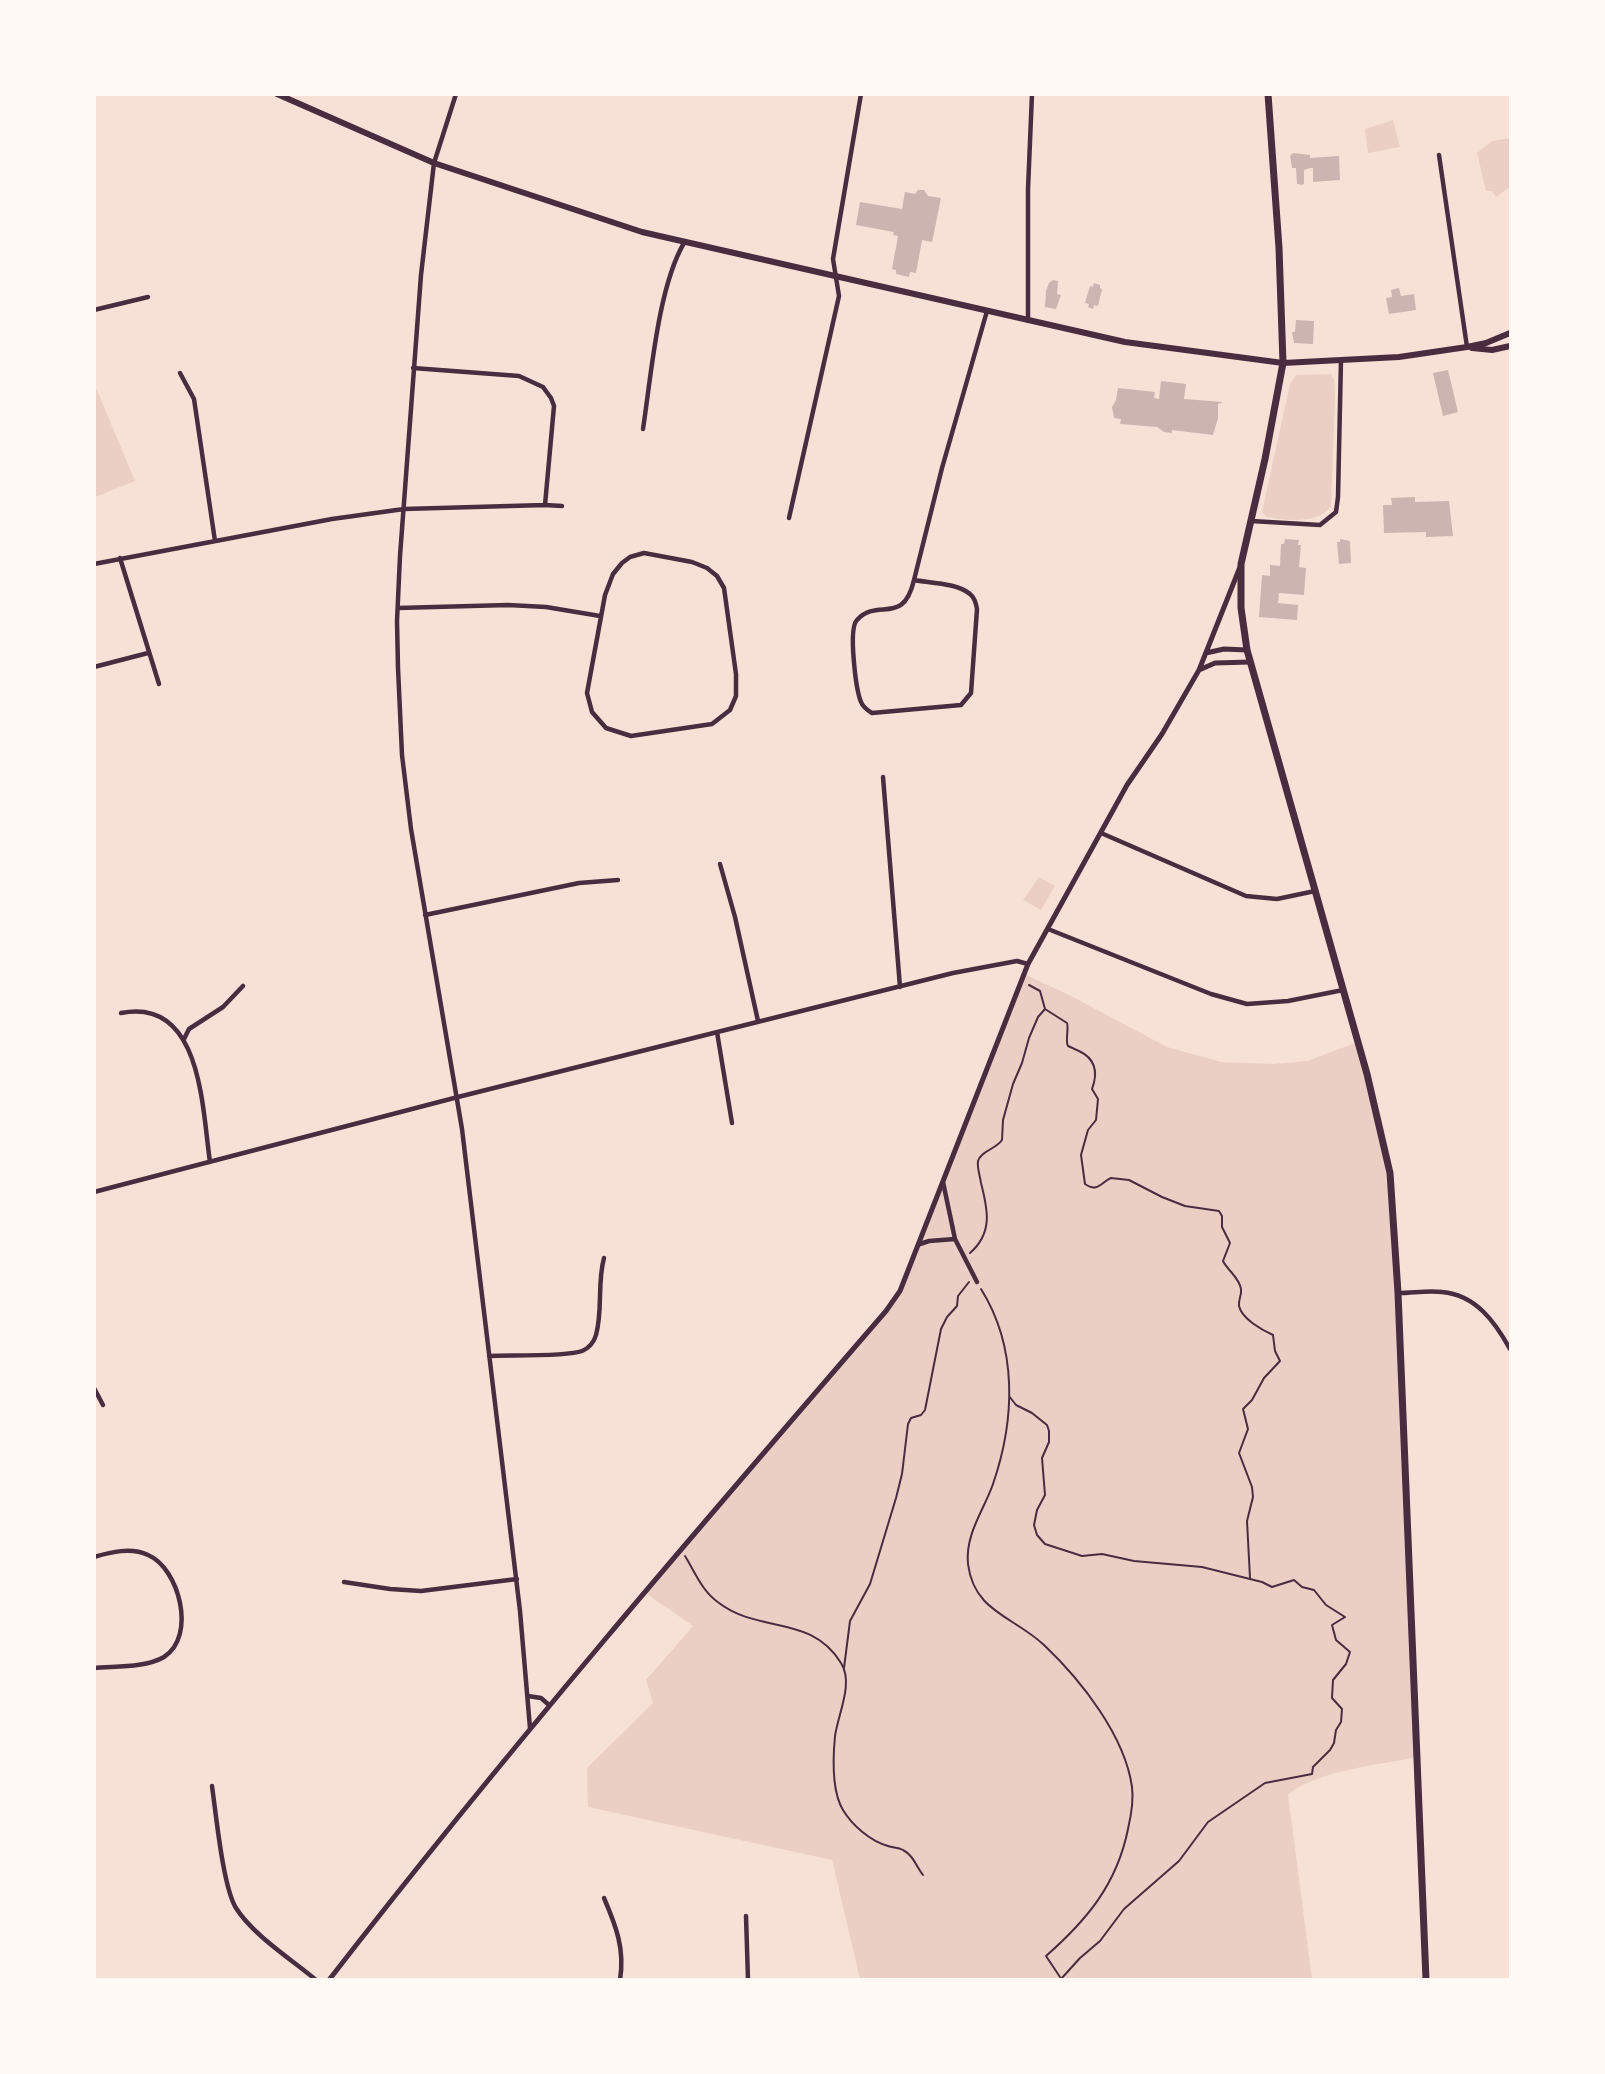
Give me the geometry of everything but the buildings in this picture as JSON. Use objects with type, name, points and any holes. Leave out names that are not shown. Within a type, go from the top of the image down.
[{"type":"main road","points":[[1268,94],[1279,241],[1283,363],[1241,564],[1241,608],[1250,662],[1367,1074],[1390,1173],[1398,1293],[1426,1979]]},
{"type":"main road","points":[[280,95],[434,163],[642,232],[1125,342],[1283,363],[1399,357],[1486,343],[1510,333]]},
{"type":"main road","points":[[1467,347],[1492,350],[1510,346]]},
{"type":"street","points":[[456,94],[434,163],[413,368],[398,608],[398,668],[404,767],[425,915],[458,1097],[517,1579],[530,1728]]},
{"type":"street","points":[[789,518],[839,296],[833,258],[861,94]]},
{"type":"street","points":[[1028,321],[1028,189],[1032,94]]},
{"type":"street","points":[[1439,155],[1467,347]]},
{"type":"street","points":[[643,429],[663,305],[675,258],[684,243]]},
{"type":"street","points":[[94,310],[148,297]]},
{"type":"street","points":[[914,580],[960,589],[970,593],[974,599],[978,609],[971,693],[961,705],[872,713],[865,709],[860,699],[853,643],[854,624],[859,618],[869,614],[901,606],[911,596],[914,580],[943,465],[987,312]]},
{"type":"street","points":[[1251,521],[1320,525],[1336,512],[1342,360]]},
{"type":"street","points":[[413,368],[519,376],[543,387],[554,406],[545,505]]},
{"type":"street","points":[[180,373],[194,399],[215,541]]},
{"type":"street","points":[[94,564],[332,519],[404,509],[562,506]]},
{"type":"street","points":[[644,554],[692,562],[707,568],[717,576],[724,588],[736,674],[736,696],[730,710],[712,724],[643,735],[621,734],[606,727],[592,712],[587,693],[600,616],[613,574],[630,557],[644,554]]},
{"type":"street","points":[[120,558],[159,684]]},
{"type":"street","points":[[329,1979],[437,1841],[549,1705],[886,1311],[900,1291],[1028,964],[1127,785],[1162,734],[1199,670],[1241,564]]},
{"type":"street","points":[[398,608],[508,605],[546,607],[600,616]]},
{"type":"street","points":[[1206,653],[1224,649],[1247,650]]},
{"type":"street","points":[[94,667],[148,653]]},
{"type":"street","points":[[1199,670],[1214,663],[1250,662]]},
{"type":"street","points":[[883,777],[900,987]]},
{"type":"street","points":[[1101,833],[1246,896],[1277,899],[1315,891]]},
{"type":"street","points":[[720,864],[735,917],[758,1021]]},
{"type":"street","points":[[425,915],[579,883],[618,880]]},
{"type":"street","points":[[1048,929],[1233,1001],[1247,1004],[1271,1003],[1343,990]]},
{"type":"street","points":[[94,1192],[458,1097],[977,967],[1017,961],[1028,964]]},
{"type":"street","points":[[183,1040],[189,1029],[223,1007],[243,986]]},
{"type":"street","points":[[121,1013],[146,1011],[159,1015],[174,1027],[183,1040],[195,1064],[210,1162]]},
{"type":"street","points":[[717,1032],[732,1123]]},
{"type":"street","points":[[943,1182],[955,1239],[977,1282]]},
{"type":"street","points":[[920,1244],[926,1241],[955,1239]]},
{"type":"street","points":[[489,1356],[584,1351],[592,1344],[596,1334],[600,1274],[604,1258]]},
{"type":"street","points":[[1398,1293],[1441,1291],[1468,1299],[1498,1327],[1510,1349]]},
{"type":"street","points":[[94,1388],[103,1405]]},
{"type":"street","points":[[94,1557],[124,1551],[150,1556],[173,1581],[181,1621],[176,1642],[165,1656],[152,1662],[94,1668]]},
{"type":"street","points":[[344,1582],[421,1591],[517,1579]]},
{"type":"street","points":[[528,1696],[541,1699],[549,1705]]},
{"type":"street","points":[[212,1786],[228,1889],[235,1907],[251,1926],[316,1979]]},
{"type":"street","points":[[604,1898],[618,1932],[622,1958],[620,1979]]},
{"type":"street","points":[[747,1916],[748,1979]]},
{"type":"path","points":[[1021,982],[1040,991],[1045,1009],[1067,1023],[1069,1046],[1084,1054],[1094,1063],[1096,1069],[1092,1089],[1098,1100],[1096,1120],[1088,1130],[1081,1155],[1085,1184],[1098,1188],[1111,1178],[1124,1178],[1185,1206],[1219,1211],[1222,1227],[1230,1243],[1223,1261],[1225,1266],[1234,1272],[1241,1288],[1240,1310],[1258,1328],[1273,1335],[1280,1361],[1264,1378],[1252,1400],[1243,1409],[1248,1429],[1239,1453],[1253,1497],[1247,1521],[1251,1568],[1249,1579]]},
{"type":"path","points":[[964,1259],[980,1244],[989,1219],[978,1171],[979,1159],[1002,1140],[1003,1120],[1025,1048],[1038,1017],[1045,1009]]},
{"type":"path","points":[[923,1875],[905,1851],[882,1844],[861,1831],[849,1819],[840,1804],[834,1771],[834,1749],[846,1677],[844,1668],[850,1621],[870,1584],[896,1498],[908,1424],[911,1418],[921,1415],[925,1410],[941,1329],[955,1309],[958,1296],[972,1275]]},
{"type":"path","points":[[977,1282],[989,1301],[1006,1345],[1009,1396],[1002,1451],[996,1474],[969,1541],[968,1562],[973,1586],[985,1603],[1023,1627],[1044,1645],[1094,1702],[1122,1752],[1133,1790],[1126,1838],[1109,1886],[1076,1928],[1046,1956],[1062,1979],[1083,1955],[1100,1941],[1120,1914],[1179,1861],[1208,1822],[1265,1783],[1312,1774],[1313,1767],[1330,1751],[1334,1743],[1342,1709],[1332,1698],[1333,1680],[1346,1664],[1350,1652],[1336,1640],[1332,1625],[1345,1617],[1326,1605],[1314,1590],[1302,1587],[1294,1580],[1272,1587],[1202,1567],[1134,1562],[1102,1554],[1076,1555],[1045,1544],[1037,1535],[1034,1525],[1037,1510],[1045,1495],[1042,1458],[1049,1442],[1049,1431],[1047,1425],[1016,1405],[1009,1396]]},
{"type":"path","points":[[680,1550],[700,1584],[722,1605],[755,1621],[805,1631],[827,1646],[844,1668]]},
{"type":"shaded area","points":[[1393,120],[1400,147],[1368,153],[1365,129]]},
{"type":"shaded area","points":[[1510,138],[1510,187],[1496,197],[1492,191],[1486,191],[1477,153],[1492,141]]},
{"type":"shaded area","points":[[1331,374],[1334,379],[1335,398],[1331,506],[1310,519],[1267,517],[1262,512],[1290,384],[1296,375]]},
{"type":"shaded area","points":[[94,383],[135,481],[95,497],[94,497]]},
{"type":"shaded area","points":[[1039,877],[1055,886],[1041,910],[1023,900]]},
{"type":"shaded area","points":[[1024,974],[1167,1047],[1221,1062],[1273,1064],[1307,1061],[1358,1042],[1390,1173],[1417,1757],[1333,1774],[1288,1794],[1312,1979],[860,1979],[832,1860],[588,1807],[587,1768],[653,1703],[646,1680],[693,1626],[644,1592],[900,1291]]}]
